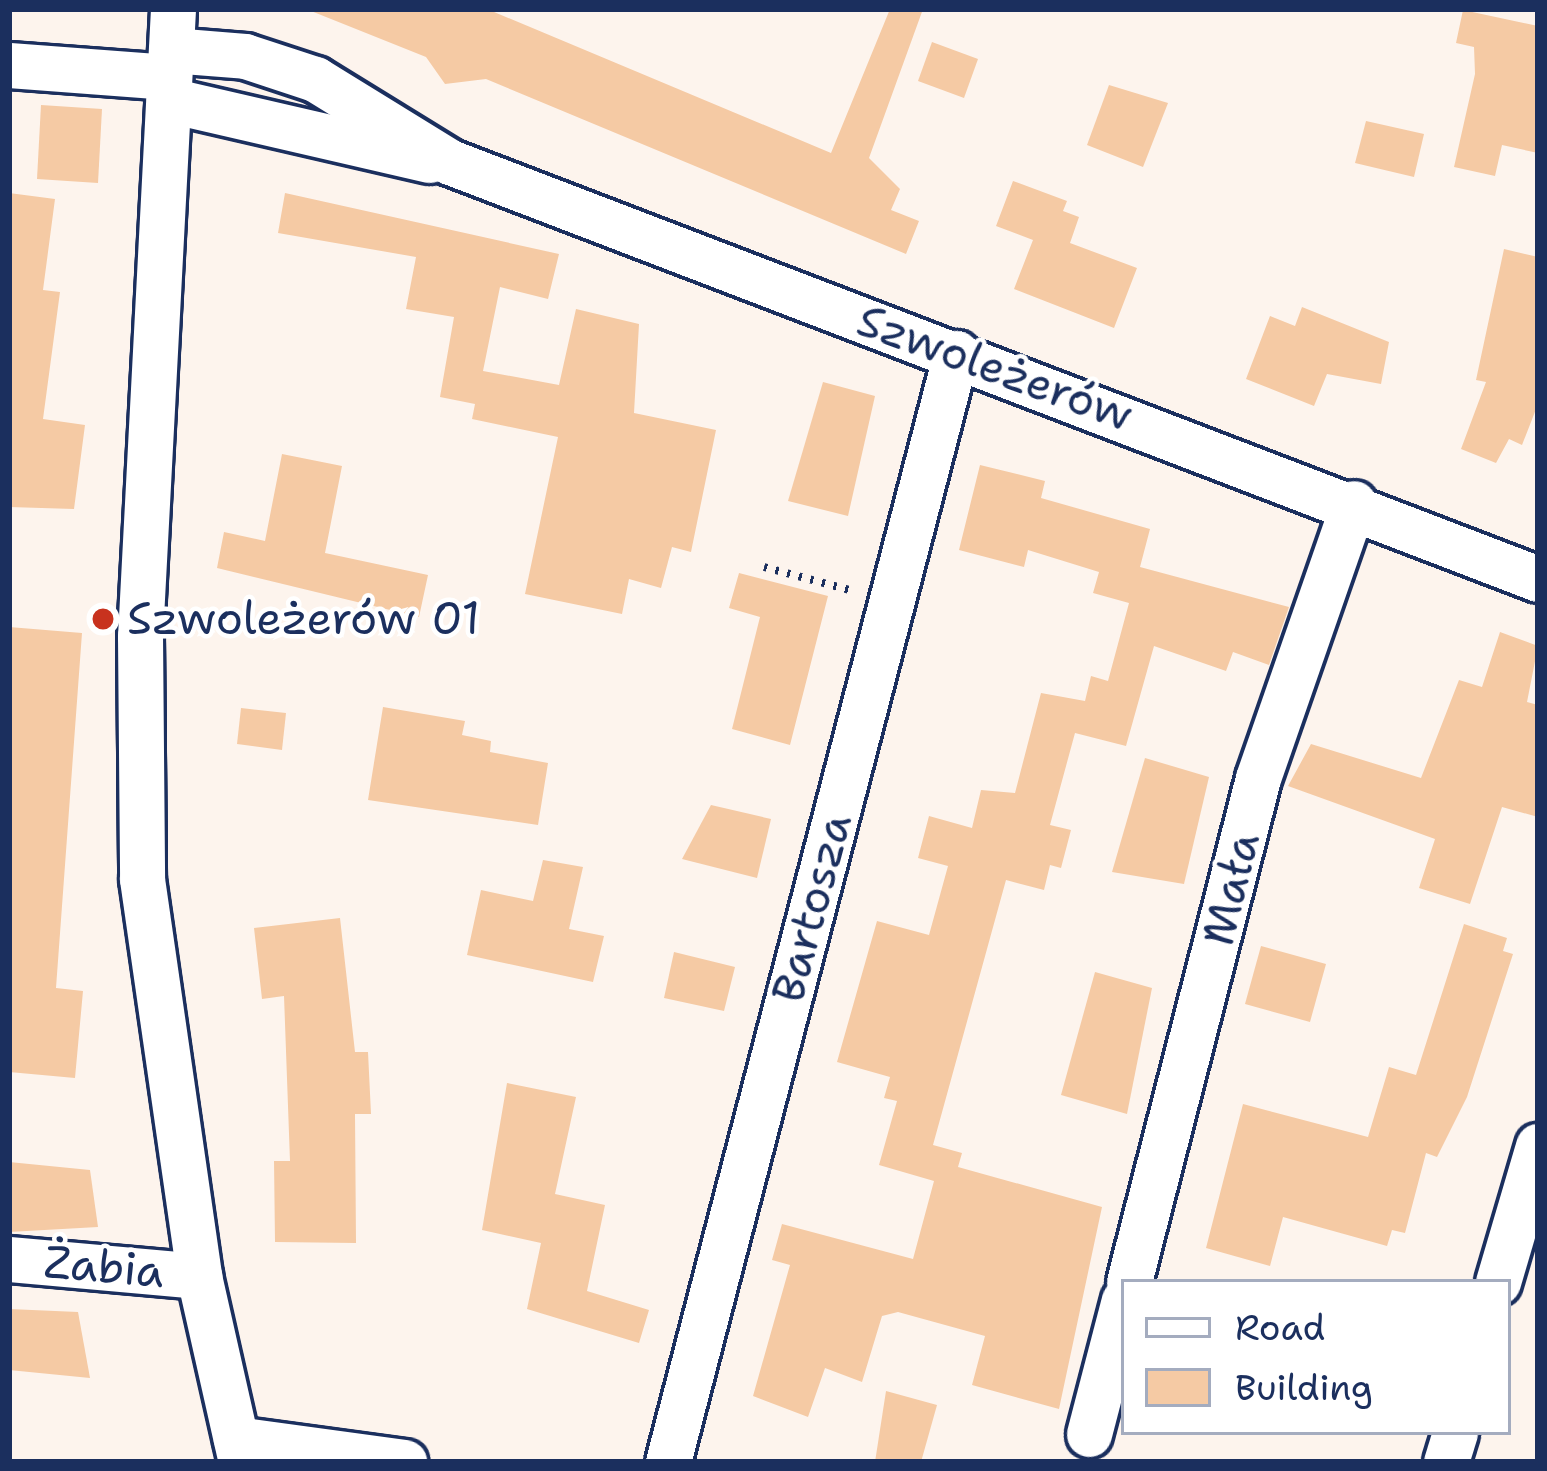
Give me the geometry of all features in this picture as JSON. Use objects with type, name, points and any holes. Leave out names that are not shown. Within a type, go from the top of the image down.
[{"type":"street","name":"Szwoleżerów","points":[[9,65],[101,72],[171,59],[1354,503],[1538,579]]},
{"type":"street","points":[[171,59],[138,753],[153,998],[199,1276],[239,1451],[404,1462]]},
{"type":"street","name":"Bartosza","points":[[668,1462],[956,353]]},
{"type":"street","name":"Mała","points":[[1130,1279],[1258,778],[1354,503]]},
{"type":"street","points":[[1511,1286],[1538,1146]]},
{"type":"street","name":"Żabia","points":[[9,1259],[199,1276]]},
{"type":"street","points":[[1089,1434],[1121,1311]]},
{"type":"path","points":[[764,567],[892,601]]},
{"type":"building","points":[[306,9],[487,9],[831,153],[890,9],[923,9],[869,158],[900,189],[891,210],[919,221],[906,254],[486,79],[445,84],[426,57]]},
{"type":"building","points":[[1463,10],[1538,26],[1538,153],[1502,145],[1495,176],[1454,167],[1475,74],[1474,47],[1456,43]]},
{"type":"building","points":[[932,42],[978,59],[964,98],[918,81]]},
{"type":"building","points":[[1109,85],[1168,103],[1143,167],[1087,145]]},
{"type":"building","points":[[41,105],[102,109],[98,183],[37,179]]},
{"type":"building","points":[[1366,121],[1424,134],[1414,177],[1355,163]]},
{"type":"building","points":[[1013,181],[1067,201],[1063,211],[1079,217],[1070,243],[1137,268],[1114,328],[1014,289],[1033,240],[996,226]]},
{"type":"building","points":[[9,193],[55,199],[43,290],[60,292],[43,419],[85,425],[74,509],[9,507]]},
{"type":"building","points":[[285,193],[559,254],[548,299],[500,287],[483,371],[559,385],[576,309],[639,324],[634,413],[716,430],[691,552],[672,547],[661,588],[629,579],[622,614],[525,594],[558,437],[472,419],[475,404],[440,397],[454,317],[406,309],[416,257],[278,233]]},
{"type":"building","points":[[1504,249],[1538,257],[1538,404],[1522,445],[1509,439],[1496,463],[1461,449],[1486,382],[1476,380]]},
{"type":"building","points":[[1302,307],[1389,342],[1381,384],[1327,374],[1314,406],[1246,379],[1270,316],[1295,326]]},
{"type":"building","points":[[823,382],[875,396],[848,516],[788,501]]},
{"type":"building","points":[[282,454],[342,466],[325,553],[428,575],[419,617],[217,568],[224,532],[265,541]]},
{"type":"building","points":[[980,465],[1045,481],[1041,498],[1150,529],[1140,567],[1289,607],[1269,665],[1233,652],[1226,671],[1154,646],[1126,746],[1075,733],[1050,825],[1071,830],[1061,868],[1050,865],[1044,890],[1006,880],[933,1145],[962,1153],[958,1167],[1102,1207],[1059,1409],[972,1385],[985,1336],[898,1312],[882,1316],[862,1382],[825,1368],[808,1417],[753,1396],[790,1265],[772,1260],[782,1224],[913,1259],[934,1181],[879,1165],[897,1101],[884,1098],[890,1077],[837,1062],[877,921],[929,935],[948,866],[918,858],[929,816],[972,828],[981,790],[1015,793],[1041,693],[1085,701],[1091,676],[1108,681],[1129,603],[1093,593],[1099,572],[1028,550],[1024,567],[959,550]]},
{"type":"building","points":[[739,573],[828,596],[790,745],[732,729],[760,617],[729,608]]},
{"type":"building","points":[[9,627],[82,633],[56,988],[83,991],[75,1078],[9,1072]]},
{"type":"building","points":[[1500,632],[1538,646],[1527,702],[1538,705],[1538,817],[1502,807],[1470,904],[1419,888],[1435,839],[1288,786],[1311,744],[1421,778],[1459,680],[1482,687]]},
{"type":"building","points":[[383,707],[465,721],[462,735],[491,741],[490,752],[548,763],[538,825],[368,800]]},
{"type":"building","points":[[241,708],[286,713],[282,750],[237,744]]},
{"type":"building","points":[[1145,758],[1209,777],[1184,884],[1112,872]]},
{"type":"building","points":[[711,805],[771,819],[757,878],[682,859]]},
{"type":"building","points":[[543,860],[583,867],[569,929],[604,936],[593,982],[467,955],[481,890],[533,901]]},
{"type":"building","points":[[340,918],[355,1052],[368,1052],[371,1114],[355,1114],[356,1243],[275,1242],[274,1161],[290,1161],[284,996],[262,999],[254,928]]},
{"type":"building","points":[[1464,924],[1507,938],[1503,951],[1513,954],[1467,1097],[1437,1157],[1426,1153],[1405,1233],[1392,1230],[1387,1246],[1283,1217],[1270,1266],[1206,1248],[1243,1104],[1368,1137],[1389,1067],[1416,1075]]},
{"type":"building","points":[[1261,946],[1326,964],[1310,1022],[1245,1004]]},
{"type":"building","points":[[674,952],[735,967],[724,1011],[664,998]]},
{"type":"building","points":[[1095,972],[1152,988],[1127,1114],[1061,1095]]},
{"type":"building","points":[[507,1083],[576,1097],[555,1194],[605,1205],[587,1291],[649,1310],[639,1343],[527,1309],[541,1243],[482,1230]]},
{"type":"building","points":[[9,1162],[90,1170],[98,1227],[9,1232]]},
{"type":"building","points":[[9,1309],[78,1312],[90,1378],[9,1370]]},
{"type":"building","points":[[886,1391],[937,1405],[921,1462],[875,1462]]},
{"type":"place","name":"Szwoleżerów 01","points":[[103,619]]}]
